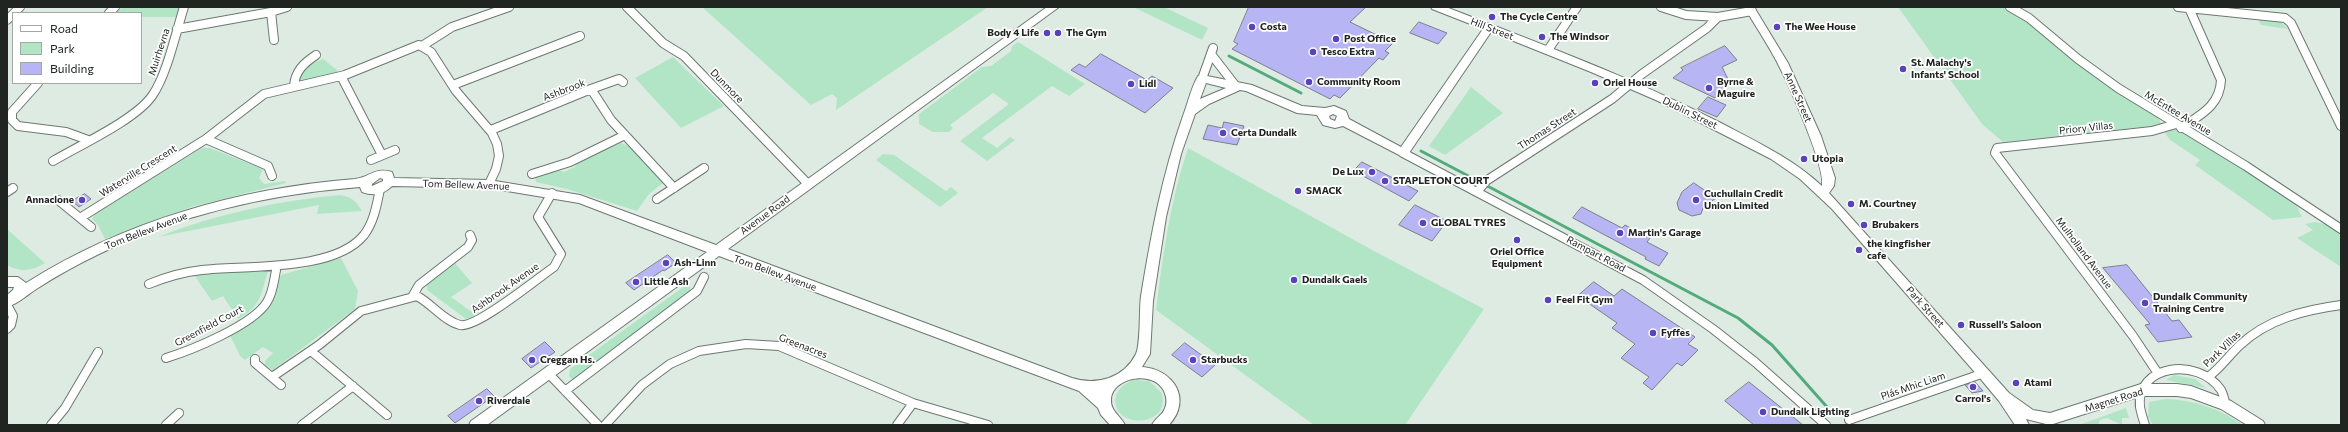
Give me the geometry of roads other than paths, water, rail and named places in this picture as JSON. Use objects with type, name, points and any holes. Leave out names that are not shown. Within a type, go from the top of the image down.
[{"type":"street","name":"Muirhevna","points":[[53,161],[130,116],[152,96],[166,65],[184,7]]},
{"type":"street","points":[[177,29],[270,12],[284,7]]},
{"type":"street","points":[[489,184],[498,170],[498,143],[491,130],[453,85],[431,52],[422,46],[452,27],[509,7]]},
{"type":"street","name":"Dunmore","points":[[627,7],[663,43],[684,56],[808,184]]},
{"type":"street","name":"Avenue Road","points":[[476,425],[1054,7]]},
{"type":"street","name":"Hill Street","points":[[1436,7],[1548,50]]},
{"type":"street","points":[[1548,50],[1577,7]]},
{"type":"street","points":[[1661,7],[1686,15],[1718,17],[1750,9]]},
{"type":"street","name":"McEntee Avenue","points":[[2010,7],[2029,18],[2078,59],[2118,88],[2246,166],[2341,229]]},
{"type":"street","points":[[2178,7],[2285,18],[2291,24],[2341,126]]},
{"type":"street","name":"Priory Villas","points":[[1997,148],[2152,131],[2179,126],[2206,112],[2217,101],[2222,90],[2222,80],[2189,8]]},
{"type":"street","name":"Anne Street","points":[[1750,9],[1783,63],[1815,136],[1829,178],[1823,193]]},
{"type":"street","points":[[270,12],[274,40]]},
{"type":"street","name":"Thomas Street","points":[[1481,186],[1631,85],[1642,74],[1707,28],[1718,17]]},
{"type":"street","points":[[1403,153],[1489,28]]},
{"type":"street","points":[[453,85],[580,36]]},
{"type":"street","name":"Waterville Crescent","points":[[80,218],[206,139],[264,94],[341,76],[407,49],[422,46]]},
{"type":"street","name":"Dublin Street","points":[[1548,50],[1687,110],[1774,156],[1804,176],[1823,193]]},
{"type":"street","points":[[1130,373],[1143,354],[1147,300],[1160,217],[1175,154],[1212,51],[1227,76],[1238,86]]},
{"type":"street","points":[[294,86],[294,80],[301,66],[316,55]]},
{"type":"street","points":[[1203,74],[1238,86]]},
{"type":"street","points":[[341,76],[382,155]]},
{"type":"street","points":[[591,89],[619,79],[622,82]]},
{"type":"street","points":[[37,84],[12,112],[12,120],[18,126],[66,132],[88,140]]},
{"type":"street","points":[[1191,111],[1205,101],[1238,86]]},
{"type":"street","name":"Rampart Road","points":[[1238,86],[1301,110],[1325,117],[1334,110],[1340,112],[1343,116],[1343,120],[1403,153],[1481,186],[1661,292],[1755,362],[1826,425]]},
{"type":"street","name":"Ashbrook","points":[[491,130],[591,89],[611,120],[674,188]]},
{"type":"street","points":[[532,174],[568,166],[625,135]]},
{"type":"street","points":[[206,139],[268,166],[272,176]]},
{"type":"street","name":"Mulholland Avenue","points":[[1997,148],[1995,153],[2009,175],[2129,330],[2157,372]]},
{"type":"street","points":[[371,160],[394,150]]},
{"type":"street","points":[[657,199],[704,168]]},
{"type":"street","name":"Tom Bellew Avenue","points":[[7,303],[14,285],[48,273],[150,229],[219,206],[287,191],[366,182],[374,175],[381,173],[390,177],[385,186]]},
{"type":"street","name":"Tom Bellew Avenue","points":[[366,182],[366,189],[372,191],[385,186],[489,184],[552,193],[580,199],[1083,387],[1104,405],[1109,417],[1118,425]]},
{"type":"street","points":[[149,284],[171,274],[200,269],[277,266],[326,257],[347,249],[361,239],[375,211],[385,186]]},
{"type":"street","name":"Ashbrook Avenue","points":[[412,297],[425,300],[452,322],[462,326],[478,322],[534,282],[554,267],[561,254],[538,217],[552,193]]},
{"type":"street","name":"Park Street","points":[[1823,193],[1984,373],[2004,397],[2022,425]]},
{"type":"street","points":[[58,200],[91,227]]},
{"type":"street","points":[[272,377],[311,350],[361,311],[412,297],[419,285],[468,247],[472,240],[470,235]]},
{"type":"street","name":"Greenfield Court","points":[[166,358],[197,346],[254,314],[267,302],[277,266]]},
{"type":"street","points":[[565,391],[697,291],[704,277]]},
{"type":"street","points":[[7,303],[13,316],[11,325],[7,329]]},
{"type":"street","name":"Park Villas","points":[[2208,377],[2222,367],[2240,346],[2263,327],[2286,316],[2314,308],[2341,305]]},
{"type":"street","name":"Greenacres","points":[[605,425],[655,373],[670,363],[709,347],[729,343],[755,343],[779,346],[913,402],[988,425]]},
{"type":"street","points":[[311,350],[353,386],[380,406],[387,415]]},
{"type":"street","points":[[51,425],[65,408],[98,352]]},
{"type":"street","points":[[1143,354],[1154,374],[1164,381],[1173,396],[1171,412],[1159,425]]},
{"type":"street","points":[[255,359],[255,363],[281,385]]},
{"type":"street","points":[[2145,425],[2140,414],[2139,401],[2141,390],[2157,372],[2182,368],[2193,369],[2208,377],[2221,390],[2226,405]]},
{"type":"street","points":[[1104,405],[1105,397],[1110,385],[1119,378],[1130,373],[1141,372],[1154,374]]},
{"type":"street","points":[[548,373],[598,425]]},
{"type":"street","name":"Plás Mhic Liam","points":[[1849,420],[1984,373]]},
{"type":"street","name":"Tom Bellew Avenue","points":[[1083,387],[1110,385]]},
{"type":"street","points":[[302,425],[353,386]]},
{"type":"street","name":"Magnet Road","points":[[2004,397],[2030,415],[2046,422],[2141,390],[2160,389],[2191,392],[2226,405],[2255,423]]},
{"type":"street","points":[[898,425],[913,402]]},
{"type":"street","points":[[166,425],[179,413]]},
{"type":"street","points":[[2255,423],[2266,425]]},
{"type":"waterway","points":[[1229,56],[1301,93]]},
{"type":"waterway","points":[[1421,151],[1738,318],[1772,345],[1827,407]]},
{"type":"place","name":"The Cycle Centre","points":[[1492,17]]},
{"type":"place","name":"Costa","points":[[1252,27]]},
{"type":"place","name":"The Wee House","points":[[1777,27]]},
{"type":"place","name":"Body 4 Life","points":[[1047,33]]},
{"type":"place","name":"The Gym","points":[[1058,33]]},
{"type":"place","name":"The Windsor","points":[[1542,37]]},
{"type":"place","name":"Post Office","points":[[1336,39]]},
{"type":"place","name":"Tesco Extra","points":[[1313,52]]},
{"type":"place","name":"St. Malachy's Infants' School","points":[[1903,69]]},
{"type":"place","name":"Community Room","points":[[1309,82]]},
{"type":"place","name":"Oriel House","points":[[1595,83]]},
{"type":"place","name":"Lidl","points":[[1131,84]]},
{"type":"place","name":"Byrne & Maguire","points":[[1709,88]]},
{"type":"place","name":"Certa Dundalk","points":[[1223,133]]},
{"type":"place","name":"Utopia","points":[[1804,159]]},
{"type":"place","name":"De Lux","points":[[1372,172]]},
{"type":"place","name":"STAPLETON COURT","points":[[1385,181]]},
{"type":"place","name":"SMACK","points":[[1298,191]]},
{"type":"place","name":"Annaclone","points":[[82,200]]},
{"type":"place","name":"Cuchullain Credit Union Limited","points":[[1696,200]]},
{"type":"place","name":"M. Courtney","points":[[1851,204]]},
{"type":"place","name":"GLOBAL TYRES","points":[[1423,223]]},
{"type":"place","name":"Brubakers","points":[[1864,225]]},
{"type":"place","name":"Martin's Garage","points":[[1620,233]]},
{"type":"place","name":"Oriel Office Equipment","points":[[1517,240]]},
{"type":"place","name":"the kingfisher cafe","points":[[1859,250]]},
{"type":"place","name":"Ash-Linn","points":[[666,263]]},
{"type":"place","name":"Dundalk Gaels","points":[[1294,280]]},
{"type":"place","name":"Little Ash","points":[[636,282]]},
{"type":"place","name":"Feel Fit Gym","points":[[1548,300]]},
{"type":"place","name":"Dundalk Community Training Centre","points":[[2145,303]]},
{"type":"place","name":"Russell’s Saloon","points":[[1961,325]]},
{"type":"place","name":"Fyffes","points":[[1653,333]]},
{"type":"place","name":"Creggan Hs.","points":[[532,360]]},
{"type":"place","name":"Starbucks","points":[[1193,360]]},
{"type":"place","name":"Atami","points":[[2016,383]]},
{"type":"place","name":"Carrol's","points":[[1973,387]]},
{"type":"place","name":"Riverdale","points":[[479,401]]},
{"type":"place","name":"Dundalk Lighting","points":[[1763,412]]}]
